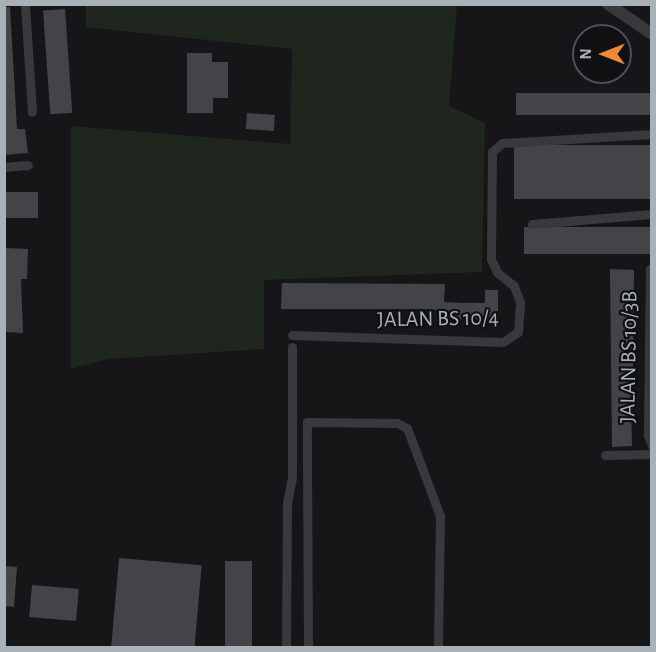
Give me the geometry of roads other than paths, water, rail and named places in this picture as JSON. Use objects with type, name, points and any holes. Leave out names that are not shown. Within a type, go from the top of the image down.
[{"type":"street","points":[[25,4],[32,112]]},
{"type":"street","points":[[608,4],[651,34]]},
{"type":"street","name":"JALAN BS 10/4","points":[[292,335],[503,342],[518,332],[520,302],[514,286],[497,272],[491,259],[492,152],[502,143],[651,134]]},
{"type":"street","points":[[4,167],[28,165]]},
{"type":"street","points":[[532,224],[651,214]]},
{"type":"street","name":"JALAN BS 10/3B","points":[[650,269],[648,435],[651,446]]},
{"type":"street","points":[[286,648],[287,503],[292,478],[292,348]]},
{"type":"street","points":[[308,648],[307,422],[397,423],[407,428],[440,516],[438,648]]},
{"type":"street","points":[[605,455],[651,454]]}]
